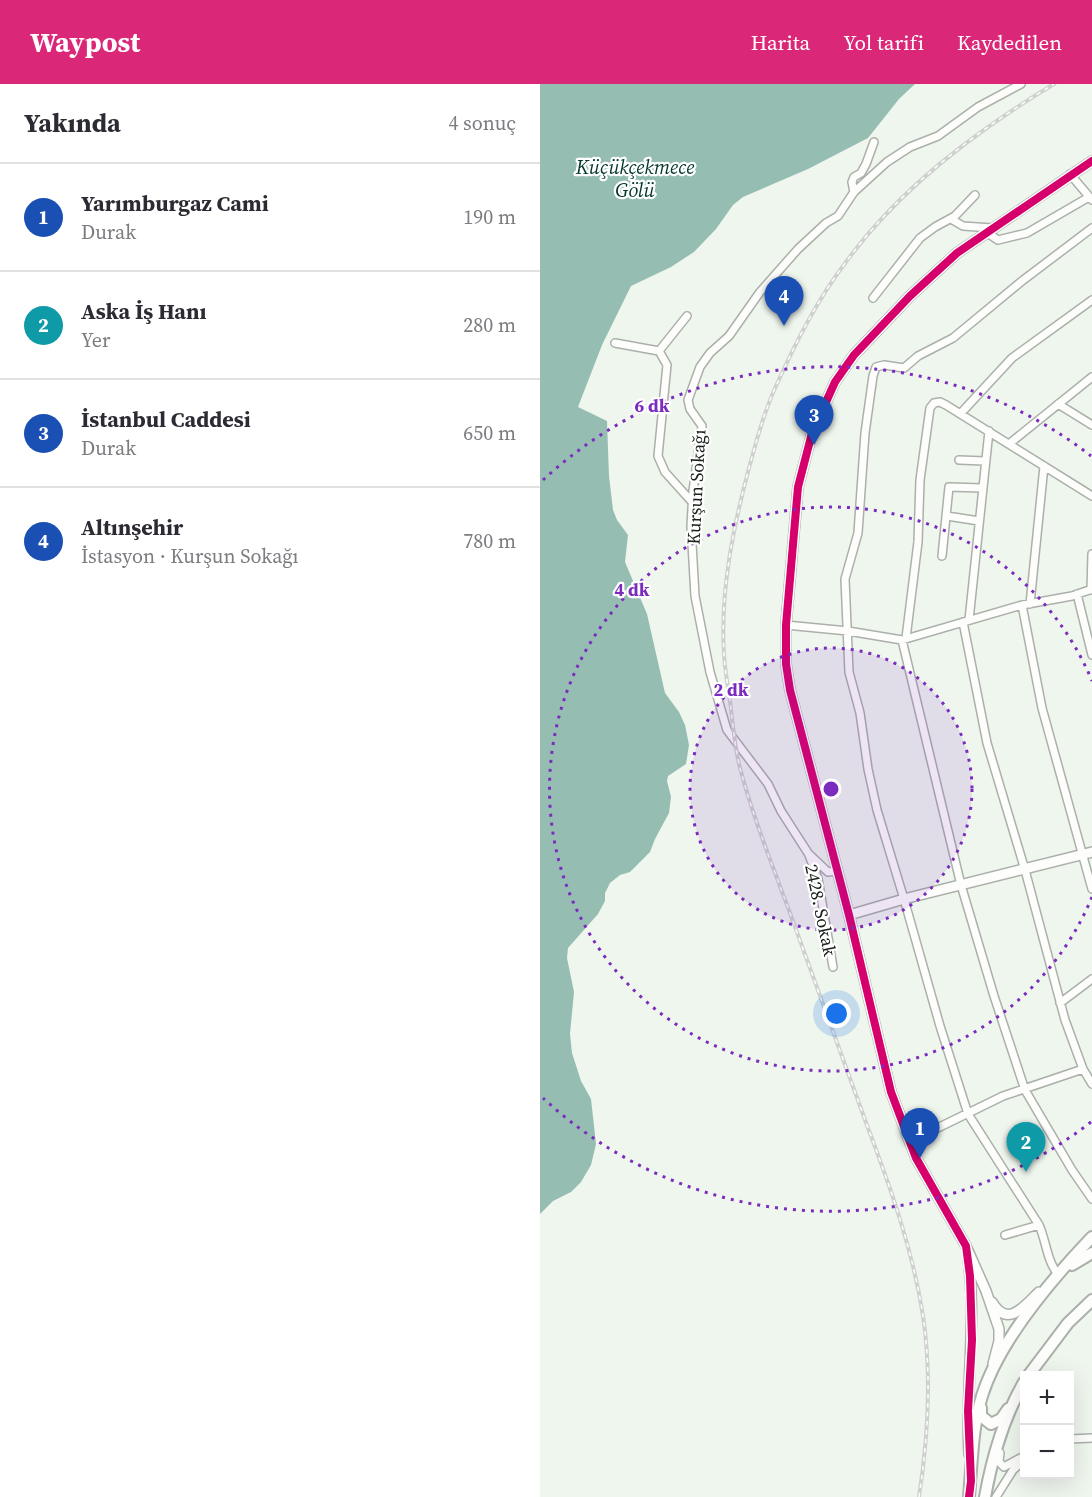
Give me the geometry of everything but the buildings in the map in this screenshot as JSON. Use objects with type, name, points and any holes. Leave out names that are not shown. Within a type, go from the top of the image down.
[{"type":"main road","points":[[969,1497],[976,1427],[982,1396],[998,1360],[1058,1274],[1087,1250],[1092,1238]]},
{"type":"main road","points":[[1032,1371],[1092,1290]]},
{"type":"main road","points":[[1068,1323],[1092,1300]]},
{"type":"main road","points":[[982,1396],[981,1416],[991,1424],[1001,1419],[1020,1389]]},
{"type":"main road","points":[[985,1497],[993,1462],[1015,1398]]},
{"type":"street","name":"Kurşun Sokağı","points":[[837,871],[828,872],[808,853],[781,811],[768,784],[727,730],[710,672],[695,596],[691,526],[702,426],[690,409],[688,400],[700,368],[710,353],[729,336],[760,292],[798,249],[826,223],[838,216],[854,192],[887,162],[910,147],[938,136],[978,107],[1021,84]]},
{"type":"street","name":"Kurşun Sokağı","points":[[854,192],[852,182],[866,164],[874,142]]},
{"type":"street","points":[[991,1377],[999,1341],[999,1329],[986,1291],[966,1246],[923,1172],[909,1142],[891,1092],[849,915],[787,675],[786,625],[798,487],[813,433],[843,368],[910,296],[957,253],[1092,161]]},
{"type":"street","points":[[951,219],[963,226],[989,230],[998,240],[1027,233],[1091,198],[1070,174]]},
{"type":"street","points":[[873,298],[920,238],[934,226],[951,219],[975,195]]},
{"type":"street","points":[[986,1291],[997,1310],[1010,1315],[1022,1309],[1058,1274],[1054,1269],[1045,1237],[1039,1225],[968,1114],[940,1026],[877,810],[868,770],[860,713],[849,672],[845,579],[858,533],[865,433],[876,367],[884,365],[904,368],[918,356],[953,338],[1022,281],[1092,228]]},
{"type":"street","points":[[961,413],[1012,358],[1092,300]]},
{"type":"street","points":[[659,351],[687,316]]},
{"type":"street","points":[[615,343],[659,351]]},
{"type":"street","points":[[659,351],[667,366],[658,456],[665,472],[692,502]]},
{"type":"street","points":[[1009,444],[1092,377]]},
{"type":"street","points":[[1092,496],[961,413],[940,402],[934,403],[930,408],[920,480],[918,542],[904,639],[961,885],[1025,1090],[1072,1170],[1092,1199]]},
{"type":"street","points":[[1058,404],[1092,425]]},
{"type":"street","points":[[989,431],[966,621],[987,742],[1025,870],[1060,1003],[1083,1069],[1092,1084]]},
{"type":"street","points":[[958,460],[985,462]]},
{"type":"street","points":[[1030,603],[1044,466]]},
{"type":"street","points":[[942,556],[949,487],[982,488]]},
{"type":"street","points":[[947,516],[979,521]]},
{"type":"street","points":[[786,625],[904,639],[1022,605],[1091,589],[1092,554]]},
{"type":"street","points":[[1077,594],[1092,655]]},
{"type":"street","points":[[1022,605],[1042,708],[1087,854],[1092,889]]},
{"type":"street","name":"2428. Sokak","points":[[808,853],[818,879],[833,967]]},
{"type":"street","points":[[849,915],[904,899],[1087,854]]},
{"type":"street","points":[[1060,1003],[1092,979]]},
{"type":"street","points":[[909,1142],[1003,1096],[1083,1069]]},
{"type":"street","points":[[1005,1234],[1039,1225]]},
{"type":"street","points":[[1087,1250],[1092,1228]]},
{"type":"street","points":[[966,1246],[972,1340],[968,1411],[971,1481]]},
{"type":"street","points":[[1005,1426],[999,1462],[1004,1467],[1020,1460]]},
{"type":"street","points":[[1074,1439],[1092,1438]]},
{"type":"street","points":[[996,1497],[1020,1462]]},
{"type":"water","name":"Küçükçekmece Gölü","points":[[540,84],[915,84],[899,99],[868,138],[808,169],[743,197],[733,205],[716,229],[694,252],[671,267],[631,286],[602,345],[578,407],[607,421],[613,510],[628,535],[625,562],[647,614],[665,693],[679,712],[685,725],[689,745],[686,764],[668,776],[671,797],[669,813],[650,852],[630,872],[620,875],[610,883],[605,893],[605,901],[598,914],[568,948],[567,958],[574,992],[570,1034],[572,1053],[581,1081],[591,1099],[596,1144],[591,1165],[581,1182],[571,1192],[553,1201],[540,1214]]},
{"type":"railway","points":[[919,1497],[927,1430],[928,1384],[926,1339],[919,1292],[893,1197],[763,839],[739,764],[725,661],[723,631],[726,584],[738,514],[764,416],[791,353],[826,291],[867,235],[915,186],[968,141],[1054,84]]},
{"type":"cycle path","points":[[969,1497],[971,1481],[968,1411],[972,1340],[970,1276],[966,1246],[916,1158],[891,1092],[849,915],[790,690],[786,664],[786,625],[798,487],[812,433],[835,382],[854,355],[910,296],[957,253],[1092,161]]},
{"type":"place","name":"Altınşehir","points":[[784,326]]},
{"type":"place","name":"İstanbul Caddesi","points":[[814,445]]},
{"type":"place","name":"Yarımburgaz Cami","points":[[920,1158]]},
{"type":"place","name":"Aska İş Hanı","points":[[1026,1172]]}]
